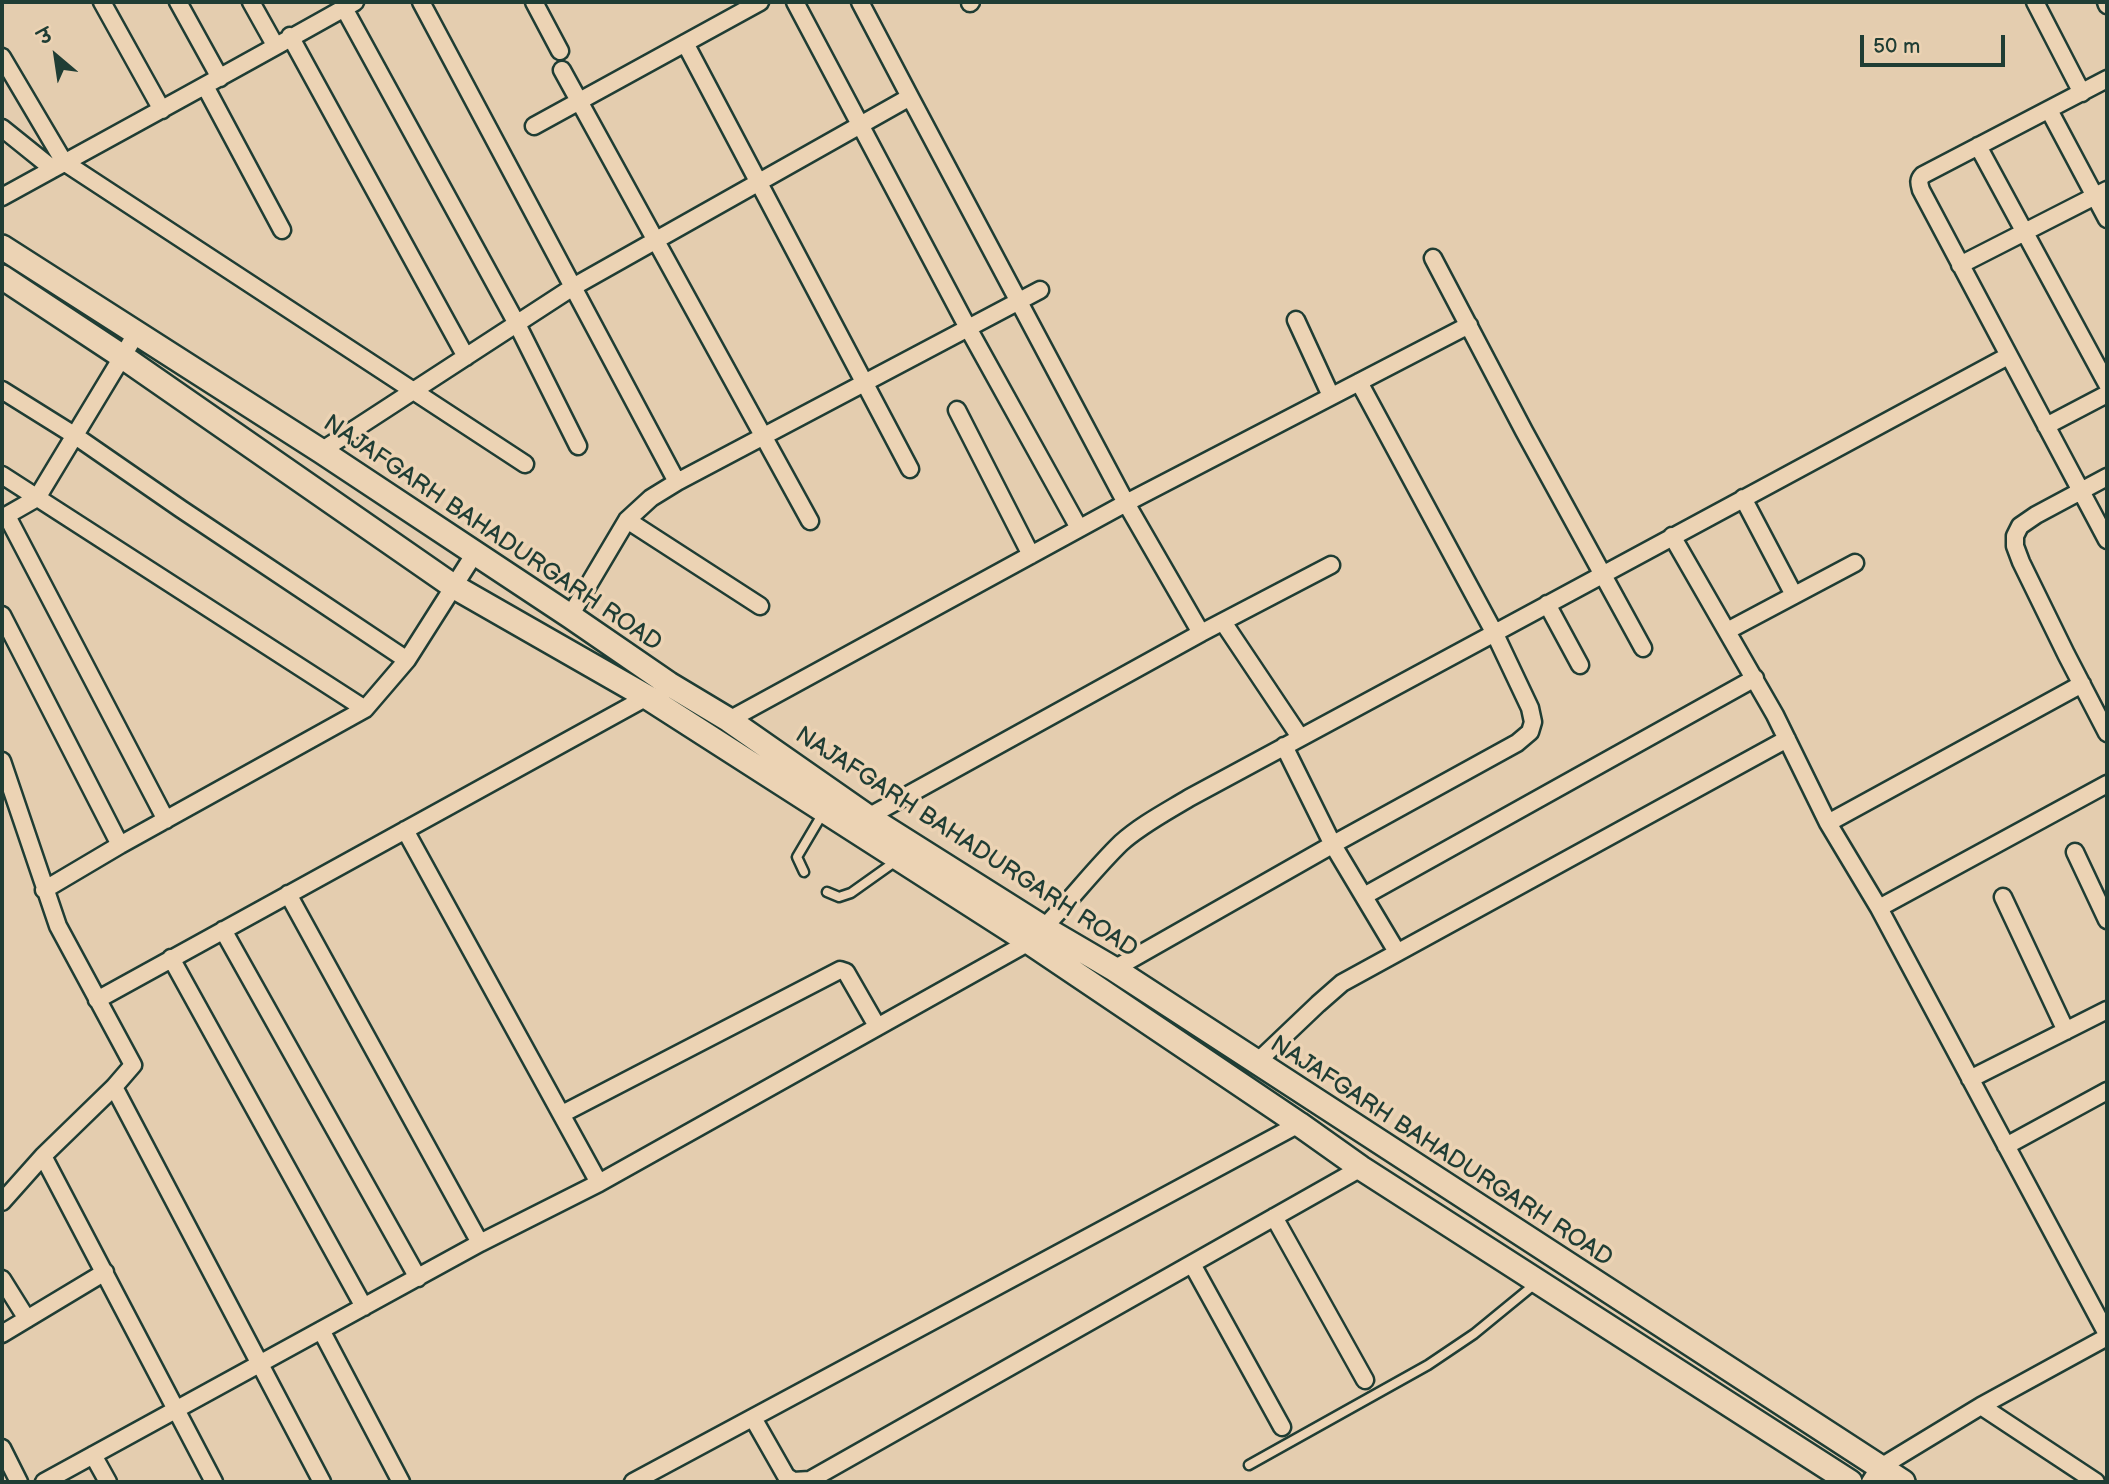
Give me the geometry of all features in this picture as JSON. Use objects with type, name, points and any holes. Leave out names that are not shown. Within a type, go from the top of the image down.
[{"type":"main road","name":"NAJAFGARH BAHADURGARH ROAD","points":[[2,247],[321,451],[669,684],[729,720],[1036,935],[1361,1168],[1850,1482]]},
{"type":"main road","name":"NAJAFGARH BAHADURGARH ROAD","points":[[2,277],[123,356],[453,586],[647,697],[899,859],[1036,935],[1114,969],[1485,1212],[1875,1475],[1903,1482]]},
{"type":"main road","points":[[1466,1235],[1485,1212]]},
{"type":"street","points":[[102,2],[162,110]]},
{"type":"street","points":[[178,2],[220,78]]},
{"type":"street","points":[[251,2],[275,45]]},
{"type":"street","points":[[421,2],[677,482]]},
{"type":"street","points":[[534,2],[560,51]]},
{"type":"street","points":[[534,126],[760,2]]},
{"type":"street","points":[[794,2],[968,328],[1079,528]]},
{"type":"street","points":[[860,2],[1126,503],[1201,633]]},
{"type":"street","points":[[2035,2],[2082,93]]},
{"type":"street","points":[[2,197],[349,5],[578,446]]},
{"type":"street","points":[[290,37],[466,357]]},
{"type":"street","points":[[685,43],[910,469]]},
{"type":"street","points":[[2,57],[59,165]]},
{"type":"street","points":[[562,70],[810,521]]},
{"type":"street","points":[[2107,79],[1919,179],[1920,190],[2107,540]]},
{"type":"street","points":[[205,86],[282,230]]},
{"type":"street","points":[[321,451],[573,287],[910,97]]},
{"type":"street","points":[[2049,110],[2101,194],[2107,219]]},
{"type":"street","points":[[2,128],[525,464]]},
{"type":"street","points":[[1979,146],[2107,384]]},
{"type":"street","points":[[1961,265],[2101,194]]},
{"type":"street","points":[[1433,258],[1643,648]]},
{"type":"street","points":[[570,616],[627,520],[651,498],[1040,290]]},
{"type":"street","points":[[1296,320],[1331,397]]},
{"type":"street","points":[[729,720],[1079,528],[1469,325]]},
{"type":"street","points":[[136,334],[37,498],[5,517],[166,820]]},
{"type":"street","points":[[44,1482],[480,1244],[599,1183],[1036,935],[1122,843],[1155,818],[1602,573],[2008,356]]},
{"type":"street","points":[[1114,969],[1517,743],[1530,732],[1533,722],[1530,708],[1494,632],[1359,382]]},
{"type":"street","points":[[2,390],[74,435],[407,660]]},
{"type":"street","points":[[2046,426],[2107,394]]},
{"type":"street","points":[[957,410],[1031,555]]},
{"type":"street","points":[[2,475],[365,709]]},
{"type":"street","points":[[2107,477],[2020,526],[2015,536],[2021,562],[2107,733]]},
{"type":"street","points":[[1743,498],[1794,595]]},
{"type":"street","points":[[627,520],[760,606]]},
{"type":"street","points":[[1672,536],[1755,678],[1828,823],[1879,908],[2107,1336],[1981,1406],[1875,1475]]},
{"type":"street","points":[[44,890],[365,709],[407,660],[475,553]]},
{"type":"street","points":[[1727,631],[1855,562]]},
{"type":"street","points":[[868,817],[1201,633],[1331,565]]},
{"type":"street","points":[[1547,604],[1580,665]]},
{"type":"street","points":[[2,615],[120,845]]},
{"type":"street","points":[[1223,622],[1300,737]]},
{"type":"street","points":[[1364,896],[1755,678]]},
{"type":"street","points":[[1828,823],[2082,684]]},
{"type":"street","points":[[97,1000],[647,697]]},
{"type":"street","points":[[1256,1063],[1342,983],[1787,738]]},
{"type":"street","points":[[1284,746],[1333,845],[1397,952]]},
{"type":"street","points":[[2,761],[44,890],[68,947],[133,1065],[132,1069],[43,1156],[2,1202]]},
{"type":"street","points":[[1879,908],[2107,784]]},
{"type":"street","points":[[405,830],[599,1183]]},
{"type":"street","points":[[2075,852],[2107,920]]},
{"type":"street","points":[[288,894],[480,1244]]},
{"type":"street","points":[[2003,897],[2066,1031]]},
{"type":"street","points":[[223,930],[418,1278]]},
{"type":"street","points":[[172,958],[364,1307]]},
{"type":"street","points":[[562,1114],[840,970],[846,972],[877,1026]]},
{"type":"street","points":[[1970,1079],[2066,1031],[2105,1017]]},
{"type":"street","points":[[114,1087],[322,1482]]},
{"type":"street","points":[[2007,1146],[2107,1091]]},
{"type":"street","points":[[633,1482],[1299,1124]]},
{"type":"street","points":[[43,1156],[214,1482]]},
{"type":"street","points":[[753,1418],[786,1476],[793,1481],[810,1480],[1361,1168]]},
{"type":"street","points":[[1274,1217],[1365,1380]]},
{"type":"street","points":[[1192,1264],[1282,1427]]},
{"type":"street","points":[[2,1334],[105,1272]]},
{"type":"street","points":[[2,1279],[27,1320]]},
{"type":"street","points":[[321,1330],[401,1482]]},
{"type":"street","points":[[1981,1406],[2096,1482]]},
{"type":"street","points":[[2,1448],[19,1482]]},
{"type":"street","points":[[93,1455],[108,1482]]},
{"type":"lane","points":[[804,872],[797,858],[824,811]]},
{"type":"lane","points":[[827,892],[839,897],[851,893],[899,859]]},
{"type":"lane","points":[[1249,1465],[1427,1365],[1474,1334],[1538,1282]]}]
